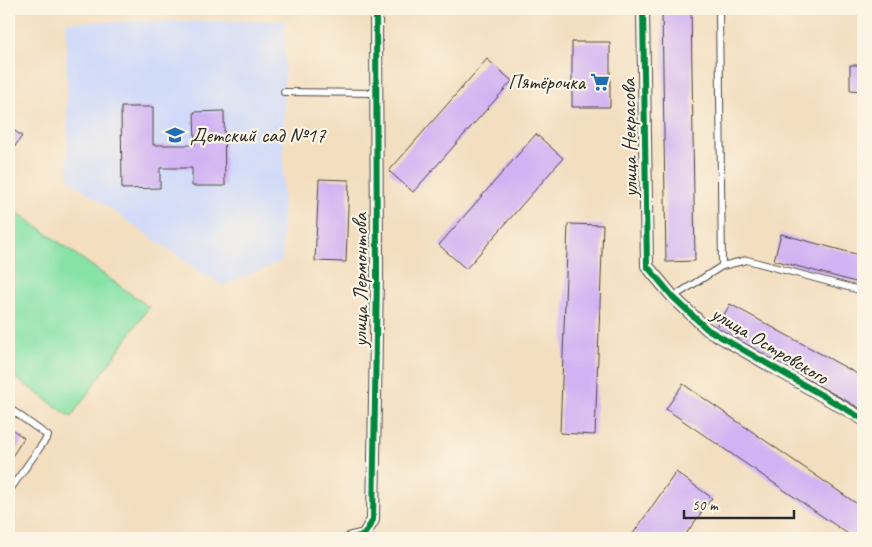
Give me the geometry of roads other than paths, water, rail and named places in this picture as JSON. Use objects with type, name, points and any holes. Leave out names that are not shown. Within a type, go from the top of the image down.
[{"type":"street","name":"улица Лермонтова","points":[[350,538],[367,536],[373,520],[377,276],[376,9]]},
{"type":"street","name":"улица Некрасова","points":[[643,9],[648,266]]},
{"type":"street","name":"улица Островского","points":[[648,266],[673,297],[707,329],[863,419]]},
{"type":"lane","points":[[719,9],[722,266]]},
{"type":"lane","points":[[284,92],[376,93]]},
{"type":"lane","points":[[673,297],[722,266],[747,260],[863,291]]},
{"type":"lane","points":[[9,408],[48,436],[9,491]]},
{"type":"place","name":"Пятёрочка","points":[[600,82]]},
{"type":"place","name":"Детский сад №17","points":[[175,135]]}]
